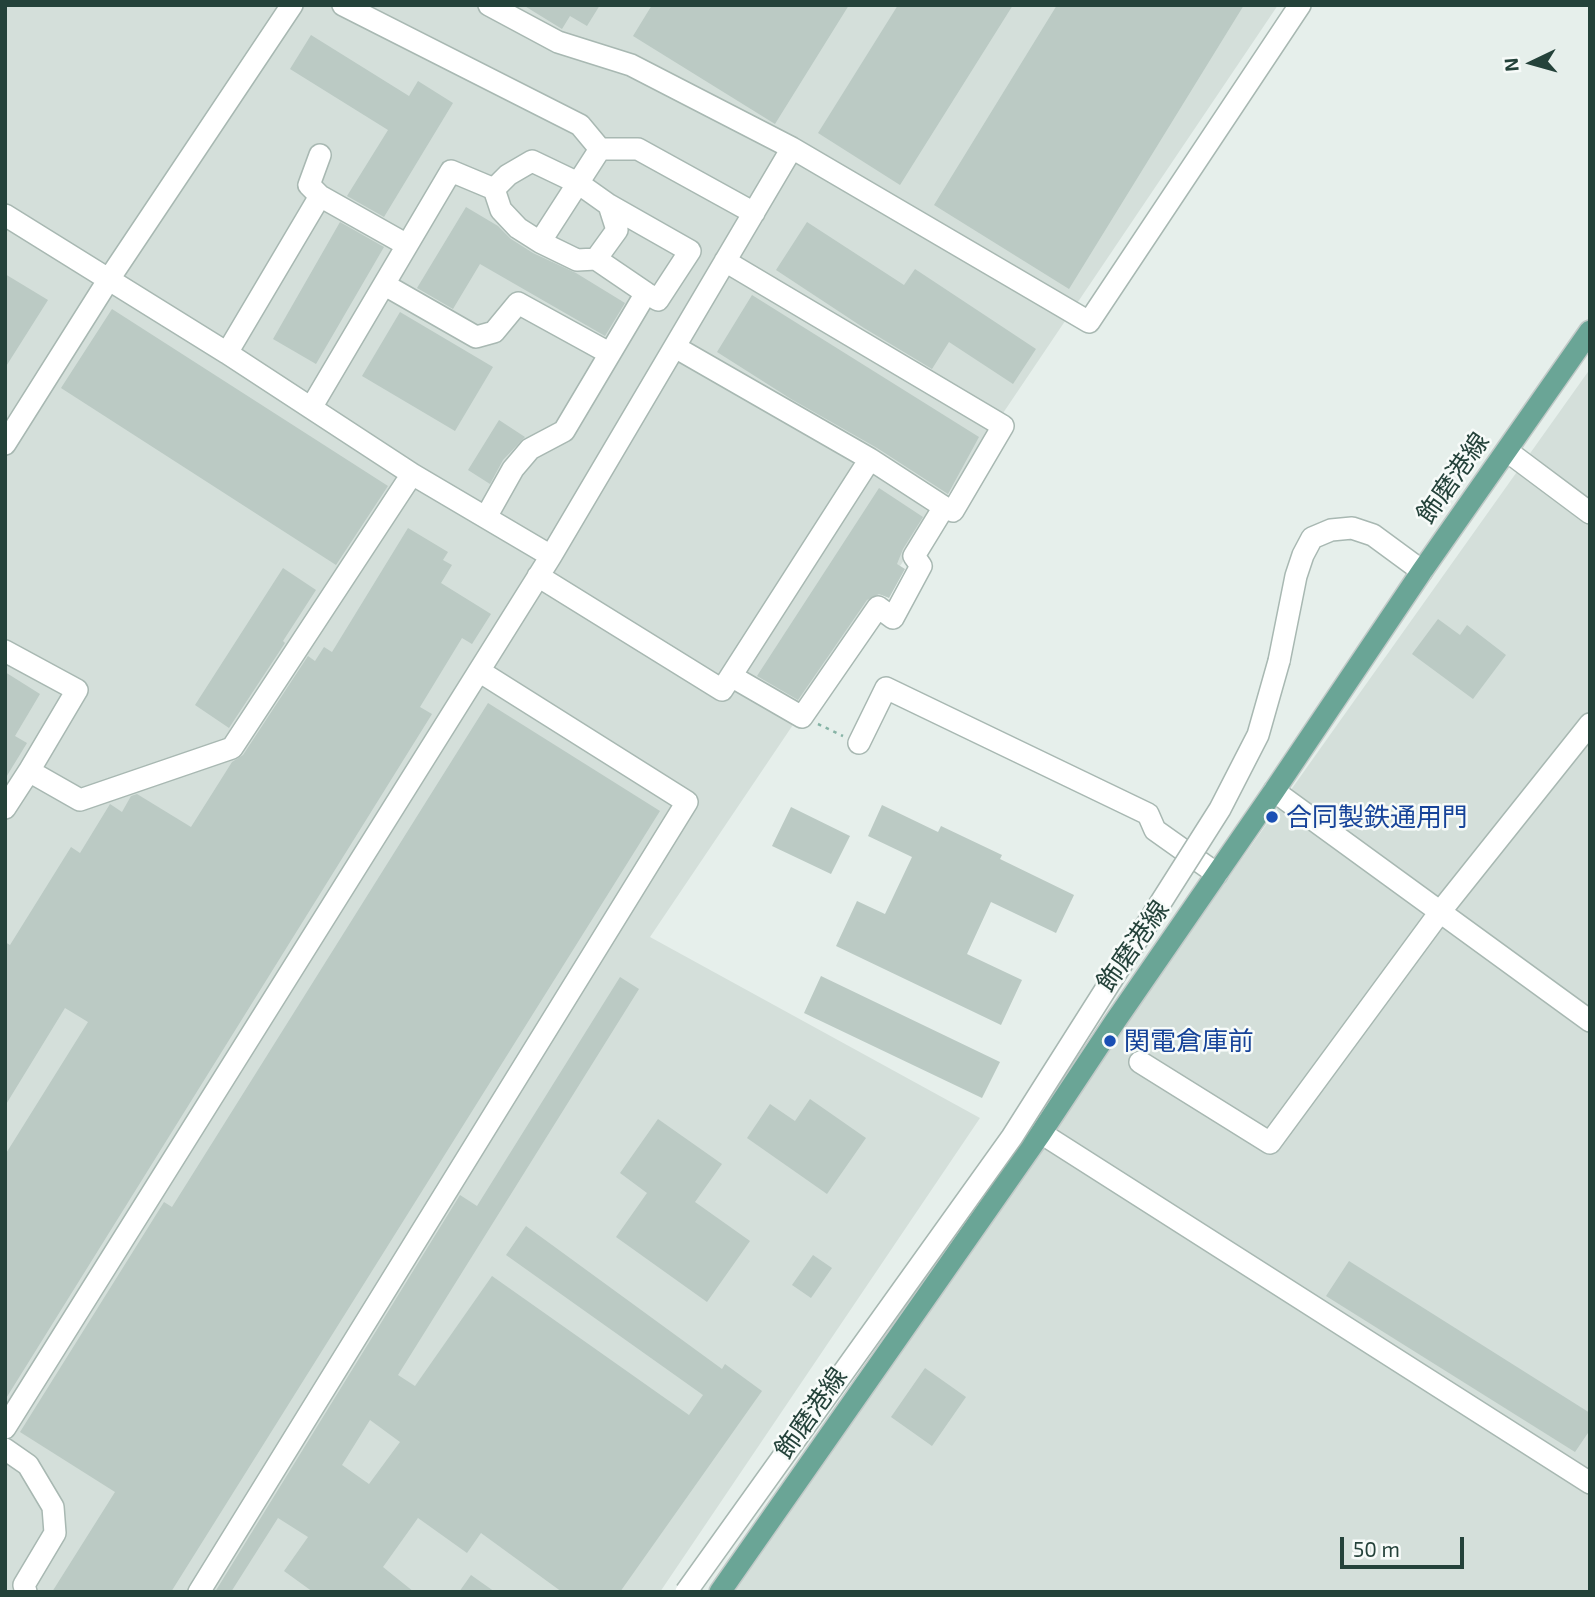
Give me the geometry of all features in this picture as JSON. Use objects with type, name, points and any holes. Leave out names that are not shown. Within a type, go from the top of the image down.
[{"type":"main road","name":"飾磨港線","points":[[720,1592],[1041,1133],[1422,572],[1590,331]]},
{"type":"street","points":[[5,444],[109,279],[292,5]]},
{"type":"street","points":[[343,5],[580,125],[600,149]]},
{"type":"street","points":[[489,5],[558,42],[631,65],[792,148],[1089,322],[1300,5]]},
{"type":"street","points":[[5,1428],[551,556],[792,148]]},
{"type":"street","points":[[540,242],[600,149]]},
{"type":"street","points":[[600,149],[638,149],[754,213]]},
{"type":"street","points":[[320,155],[309,185],[320,196],[407,245]]},
{"type":"street","points":[[532,161],[578,183],[609,205],[690,251],[658,300],[596,260],[577,260],[518,228],[501,210],[495,189],[509,175],[532,161]]},
{"type":"street","points":[[311,408],[451,171],[495,189]]},
{"type":"street","points":[[227,353],[320,196]]},
{"type":"street","points":[[596,260],[617,230],[609,205]]},
{"type":"street","points":[[5,215],[227,353],[412,474],[551,556]]},
{"type":"street","points":[[675,347],[870,459],[953,511],[1003,426],[725,261]]},
{"type":"street","points":[[385,285],[476,337],[494,332],[518,303],[609,353]]},
{"type":"street","points":[[486,517],[513,469],[530,449],[564,431],[646,293]]},
{"type":"street","points":[[1507,451],[1590,513]]},
{"type":"street","points":[[538,576],[722,690],[870,459]]},
{"type":"street","points":[[29,771],[80,800],[232,748],[412,474]]},
{"type":"street","points":[[731,676],[802,717],[877,607],[893,618],[921,566],[914,556],[944,507]]},
{"type":"street","points":[[686,1592],[1012,1137],[1220,809],[1258,735],[1279,661],[1296,576],[1312,538],[1331,530],[1352,528],[1373,535],[1422,572]]},
{"type":"street","points":[[5,651],[77,690],[5,808]]},
{"type":"street","points":[[199,1592],[687,802],[479,671]]},
{"type":"street","points":[[855,741],[886,688],[1148,814],[1155,830],[1217,874]]},
{"type":"street","points":[[1140,1062],[1270,1143],[1440,912],[1590,724]]},
{"type":"street","points":[[1275,791],[1590,1021]]},
{"type":"street","points":[[1041,1133],[1590,1483]]},
{"type":"street","points":[[5,1449],[28,1465],[53,1507],[55,1533],[24,1585],[26,1592]]},
{"type":"path","points":[[802,717],[855,741]]},
{"type":"shaded area","points":[[5,5],[1278,5],[650,937],[980,1118],[660,1592],[5,1592]]},
{"type":"shaded area","points":[[1590,369],[1590,1592],[718,1592],[1084,1081]]},
{"type":"building","points":[[523,5],[600,5],[587,26],[570,16],[562,29]]},
{"type":"building","points":[[652,5],[849,5],[775,124],[633,36]]},
{"type":"building","points":[[898,5],[1013,5],[900,185],[818,133]]},
{"type":"building","points":[[1057,5],[1244,5],[1069,289],[934,205]]},
{"type":"building","points":[[311,35],[409,96],[418,81],[453,103],[384,217],[347,196],[388,130],[290,69]]},
{"type":"building","points":[[466,207],[498,226],[511,239],[533,253],[576,273],[625,303],[605,336],[480,264],[453,309],[417,288]]},
{"type":"building","points":[[340,222],[384,247],[316,364],[273,339]]},
{"type":"building","points":[[807,222],[904,285],[915,269],[1036,349],[1013,384],[949,342],[932,369],[776,270]]},
{"type":"building","points":[[5,274],[48,300],[5,368]]},
{"type":"building","points":[[752,295],[979,437],[948,494],[717,352]]},
{"type":"building","points":[[112,309],[388,486],[336,565],[61,388]]},
{"type":"building","points":[[400,312],[493,367],[455,431],[362,376]]},
{"type":"building","points":[[499,420],[525,437],[503,460],[490,484],[468,470]]},
{"type":"building","points":[[879,488],[923,517],[897,564],[905,569],[889,598],[879,594],[867,600],[798,700],[757,676]]},
{"type":"building","points":[[408,528],[448,552],[443,560],[452,565],[441,583],[491,614],[472,644],[462,638],[420,707],[432,714],[5,1400],[5,1155],[88,1022],[65,1008],[5,1106],[5,942],[10,945],[71,847],[80,853],[110,804],[122,812],[131,796],[137,794],[191,827],[232,762],[243,755],[308,656],[315,661],[324,647],[332,652]]},
{"type":"building","points":[[283,568],[316,590],[229,728],[195,705]]},
{"type":"building","points":[[1438,619],[1460,635],[1467,625],[1506,655],[1473,699],[1412,654]]},
{"type":"building","points":[[5,672],[40,694],[15,736],[27,743],[5,779]]},
{"type":"building","points":[[488,703],[660,811],[171,1592],[52,1592],[115,1492],[20,1432],[164,1202],[172,1207]]},
{"type":"building","points":[[882,805],[938,832],[941,826],[1002,855],[1000,859],[1074,895],[1056,933],[991,902],[967,954],[1022,980],[1001,1025],[836,946],[857,901],[885,914],[912,857],[868,836]]},
{"type":"building","points":[[791,807],[850,836],[831,874],[772,846]]},
{"type":"building","points":[[821,976],[1000,1062],[982,1098],[804,1013]]},
{"type":"building","points":[[620,977],[639,989],[398,1375],[415,1386],[492,1276],[689,1415],[703,1395],[506,1255],[526,1226],[722,1369],[725,1364],[762,1391],[620,1592],[562,1592],[481,1533],[467,1553],[418,1518],[383,1567],[414,1592],[313,1592],[284,1571],[308,1537],[278,1518],[231,1592],[215,1592],[460,1195],[477,1206]],"holes":[[[370,1420],[400,1442],[369,1484],[342,1465]]]},
{"type":"building","points":[[810,1099],[866,1138],[827,1194],[747,1138],[770,1104],[795,1121]]},
{"type":"building","points":[[658,1119],[722,1164],[695,1202],[750,1241],[707,1302],[616,1237],[647,1193],[620,1173]]},
{"type":"building","points":[[813,1255],[832,1268],[811,1298],[792,1285]]},
{"type":"building","points":[[1349,1261],[1590,1413],[1590,1430],[1575,1452],[1326,1296]]},
{"type":"building","points":[[925,1368],[966,1397],[932,1446],[891,1417]]},
{"type":"building","points":[[471,1575],[495,1592],[459,1592]]},
{"type":"place","name":"合同製鉄通用門","points":[[1272,817]]},
{"type":"place","name":"関電倉庫前","points":[[1110,1041]]}]
